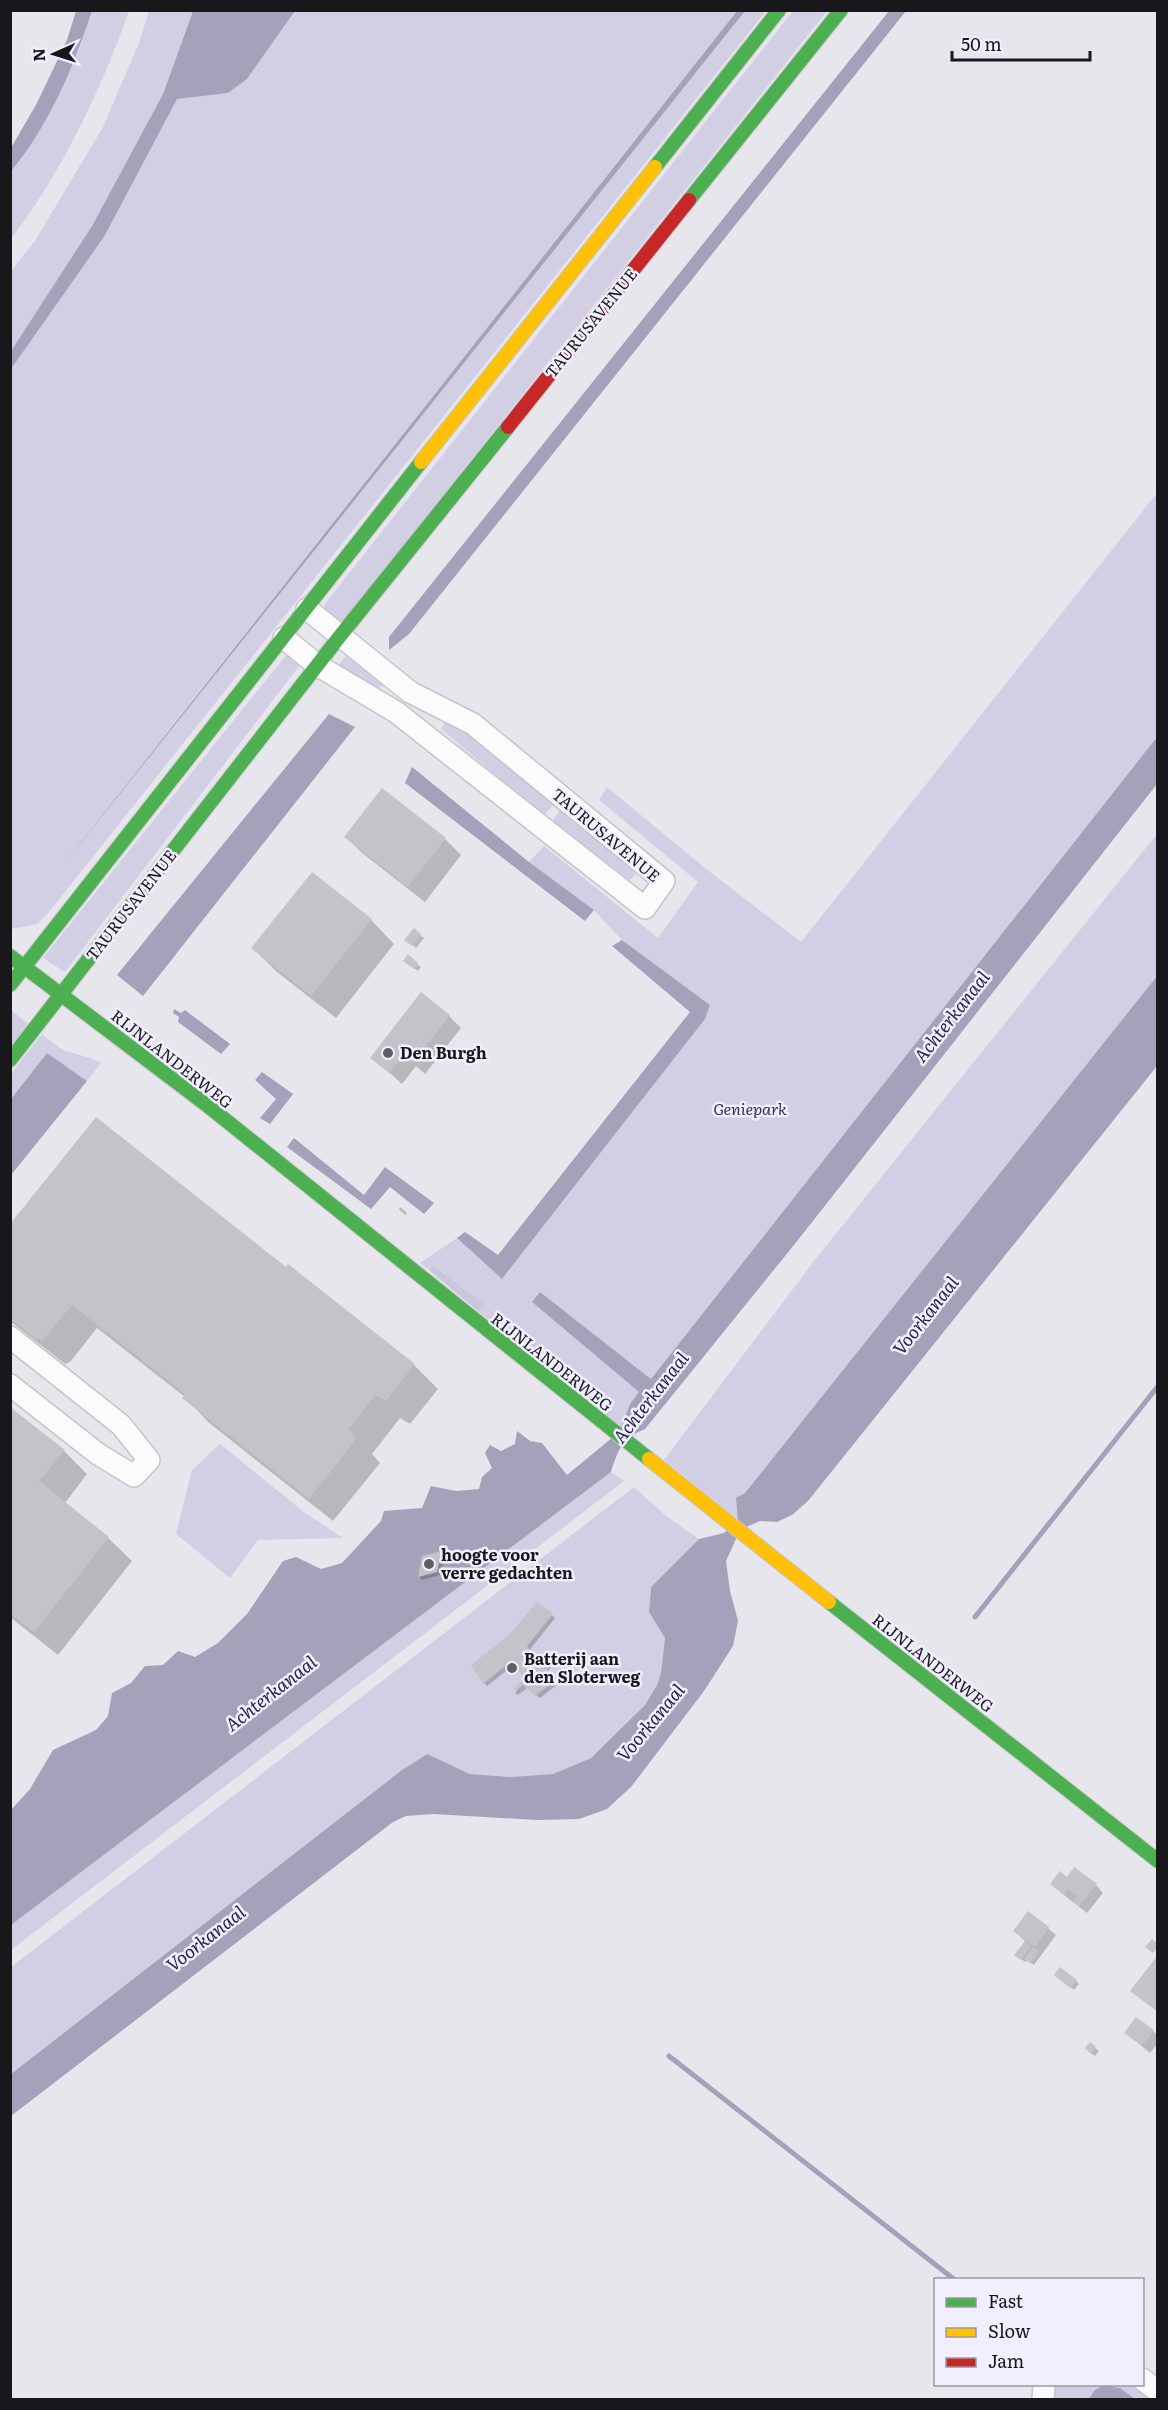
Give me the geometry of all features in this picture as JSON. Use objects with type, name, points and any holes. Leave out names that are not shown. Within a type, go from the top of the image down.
[{"type":"main road","points":[[10,985],[779,10]]},
{"type":"main road","name":"TAURUSAVENUE","points":[[10,1060],[317,665],[841,10]]},
{"type":"main road","name":"RIJNLANDERWEG","points":[[10,956],[62,994],[128,1048],[208,1106],[714,1512],[1158,1861]]},
{"type":"street","name":"TAURUSAVENUE","points":[[284,638],[317,665],[396,712],[645,908],[664,882],[473,724],[410,692],[308,609]]},
{"type":"street","points":[[10,1336],[121,1425],[149,1460],[134,1476],[98,1454],[10,1385]]},
{"type":"street","points":[[1144,2380],[1158,2391]]},
{"type":"green space","points":[[92,11],[129,11],[106,71],[79,130],[47,186],[11,239],[11,171],[50,112],[78,53]]},
{"type":"green space","points":[[149,11],[193,11],[163,94],[92,226],[11,351],[10,272],[35,241],[103,127],[139,43]]},
{"type":"green space","points":[[295,11],[737,11],[155,748],[745,11],[766,11],[49,912],[37,924],[11,929],[11,369],[104,237],[177,98],[228,93],[247,79]]},
{"type":"green space","points":[[793,11],[827,11],[344,620],[332,622],[324,613],[324,605]]},
{"type":"green space","name":"Geniepark","points":[[1157,493],[1157,737],[651,1379],[540,1292],[533,1303],[639,1392],[630,1404],[621,1427],[478,1311],[483,1304],[435,1266],[429,1270],[420,1263],[457,1238],[502,1279],[705,1019],[710,1005],[622,940],[594,910],[529,862],[544,846],[658,938],[698,882],[599,800],[607,787],[705,868],[801,942]]},
{"type":"green space","points":[[287,654],[298,656],[303,661],[65,972],[43,958]]},
{"type":"green space","points":[[348,654],[385,681],[376,692],[337,667]]},
{"type":"green space","points":[[447,719],[469,731],[558,799],[544,816],[441,729]]},
{"type":"green space","points":[[563,805],[636,874],[630,880],[552,822]]},
{"type":"green space","points":[[1157,834],[1157,976],[745,1493],[736,1498],[739,1520],[664,1460],[814,1261]]},
{"type":"green space","points":[[11,1010],[28,1024],[11,1046]]},
{"type":"green space","points":[[42,1034],[64,1050],[101,1063],[87,1081],[47,1053],[11,1099],[11,1074]]},
{"type":"green space","points":[[220,1444],[304,1512],[343,1538],[258,1540],[230,1578],[176,1534],[192,1470]]},
{"type":"green space","points":[[611,1472],[624,1481],[11,1950],[11,1925]]},
{"type":"green space","points":[[634,1487],[666,1516],[699,1539],[651,1587],[649,1612],[665,1638],[661,1673],[657,1685],[645,1705],[591,1758],[553,1774],[511,1777],[470,1774],[426,1754],[402,1770],[11,2074],[11,1967]]},
{"type":"green space","points":[[1050,2386],[1101,2386],[1095,2390],[1089,2399],[1052,2399]]},
{"type":"green space","points":[[1113,2386],[1143,2386],[1157,2399],[1135,2399],[1120,2388]]},
{"type":"shaded area","points":[[158,1044],[190,1070],[182,1079],[153,1056]]},
{"type":"shaded area","points":[[434,1266],[484,1304],[478,1311],[429,1270]]},
{"type":"water","points":[[76,11],[92,11],[77,53],[49,115],[11,171],[11,148],[37,103],[67,40]]},
{"type":"water","points":[[193,11],[295,11],[247,79],[228,93],[177,99],[104,237],[11,369],[11,351],[92,226],[163,94]]},
{"type":"water","points":[[737,11],[745,11],[56,874]]},
{"type":"water","points":[[889,11],[906,11],[409,634],[389,650],[389,637]]},
{"type":"water","points":[[329,714],[355,727],[143,996],[117,975]]},
{"type":"water","name":"Achterkanaal","points":[[1157,737],[1157,784],[794,1245],[645,1429],[631,1436],[622,1446],[611,1472],[11,1925],[11,1810],[30,1789],[53,1750],[96,1730],[108,1716],[112,1693],[131,1683],[145,1666],[163,1665],[178,1651],[195,1657],[218,1643],[247,1614],[283,1561],[296,1557],[321,1569],[342,1563],[381,1521],[384,1511],[422,1508],[431,1486],[456,1491],[479,1489],[482,1477],[492,1468],[485,1453],[490,1445],[501,1451],[515,1444],[517,1431],[530,1441],[542,1443],[567,1475],[619,1432],[630,1404],[639,1392],[532,1302],[540,1292],[651,1379]]},
{"type":"water","points":[[412,767],[529,862],[594,910],[585,921],[405,783]]},
{"type":"water","points":[[622,940],[710,1005],[705,1019],[502,1279],[457,1238],[465,1232],[498,1255],[690,1012],[612,946]]},
{"type":"water","name":"Voorkanaal","points":[[1157,976],[1157,1066],[808,1501],[792,1515],[777,1522],[760,1521],[746,1527],[736,1539],[726,1561],[730,1591],[738,1621],[733,1646],[704,1691],[631,1787],[607,1809],[579,1819],[537,1820],[433,1814],[406,1816],[393,1822],[11,2116],[11,2074],[402,1770],[427,1754],[470,1774],[511,1777],[553,1774],[591,1758],[645,1705],[661,1673],[665,1638],[649,1612],[651,1587],[699,1539],[724,1533],[738,1520],[736,1498],[745,1493]]},
{"type":"water","points":[[174,1009],[181,1013],[185,1010],[230,1044],[221,1054],[178,1022],[179,1017],[173,1013]]},
{"type":"water","points":[[47,1053],[87,1081],[11,1175],[11,1099]]},
{"type":"water","points":[[262,1072],[293,1094],[270,1124],[260,1118],[276,1099],[255,1080]]},
{"type":"water","points":[[294,1138],[364,1195],[385,1167],[434,1203],[424,1214],[390,1187],[371,1209],[287,1147]]},
{"type":"water","points":[[1101,2386],[1120,2388],[1135,2399],[1089,2399],[1095,2390]]},
{"type":"building","points":[[382,788],[446,838],[408,887],[344,837]]},
{"type":"building","points":[[312,872],[372,919],[311,996],[251,948]]},
{"type":"building","points":[[414,928],[421,934],[412,946],[404,940]]},
{"type":"building","points":[[408,954],[418,963],[414,969],[403,961]]},
{"type":"building","points":[[421,992],[450,1015],[413,1063],[403,1055],[389,1073],[370,1058]]},
{"type":"building","points":[[96,1117],[286,1267],[288,1264],[415,1364],[386,1401],[375,1395],[349,1429],[357,1438],[309,1499],[182,1398],[185,1394],[72,1305],[43,1340],[36,1339],[10,1319],[10,1224]]},
{"type":"building","points":[[10,1407],[65,1450],[39,1481],[109,1537],[34,1632],[10,1614]]},
{"type":"building","points":[[442,1551],[437,1572],[418,1577],[422,1556]]},
{"type":"building","points":[[537,1602],[553,1614],[527,1646],[541,1665],[553,1657],[545,1666],[556,1680],[535,1696],[523,1685],[517,1690],[514,1689],[524,1678],[511,1661],[483,1684],[471,1665],[508,1636]]},
{"type":"building","points":[[1074,1867],[1097,1884],[1079,1906],[1072,1901],[1077,1896],[1068,1889],[1064,1895],[1050,1884],[1060,1871],[1067,1877]]},
{"type":"building","points":[[1028,1911],[1049,1927],[1035,1947],[1013,1931]]},
{"type":"building","points":[[1152,1939],[1158,1944],[1158,1948],[1153,1953],[1145,1947]]},
{"type":"building","points":[[1025,1941],[1031,1946],[1021,1960],[1014,1955]]},
{"type":"building","points":[[1033,1947],[1039,1951],[1030,1963],[1024,1959]]},
{"type":"building","points":[[1158,1955],[1158,2007],[1155,2010],[1130,1991]]},
{"type":"building","points":[[1060,1967],[1077,1980],[1070,1988],[1054,1975]]},
{"type":"building","points":[[1136,2017],[1154,2030],[1142,2046],[1124,2033]]},
{"type":"building","points":[[1090,2042],[1096,2047],[1091,2054],[1085,2048]]},
{"type":"waterway","points":[[975,1617],[1158,1386]]},
{"type":"waterway","points":[[669,2056],[952,2278]]},
{"type":"traffic: fast","points":[[655,167],[779,10]]},
{"type":"traffic: fast","points":[[689,200],[841,10]]},
{"type":"traffic: fast","points":[[10,1060],[340,636],[508,427]]},
{"type":"traffic: fast","points":[[10,985],[421,462]]},
{"type":"traffic: fast","points":[[10,956],[208,1106],[649,1459]]},
{"type":"traffic: fast","points":[[829,1602],[1158,1861]]},
{"type":"traffic: slow","points":[[421,462],[655,167]]},
{"type":"traffic: slow","points":[[649,1459],[829,1602]]},
{"type":"traffic: jam","points":[[508,427],[689,200]]},
{"type":"place","name":"Den Burgh","points":[[388,1053]]},
{"type":"place","name":"hoogte voor verre gedachten","points":[[429,1564]]},
{"type":"place","name":"Batterij aan den Sloterweg","points":[[512,1668]]}]
